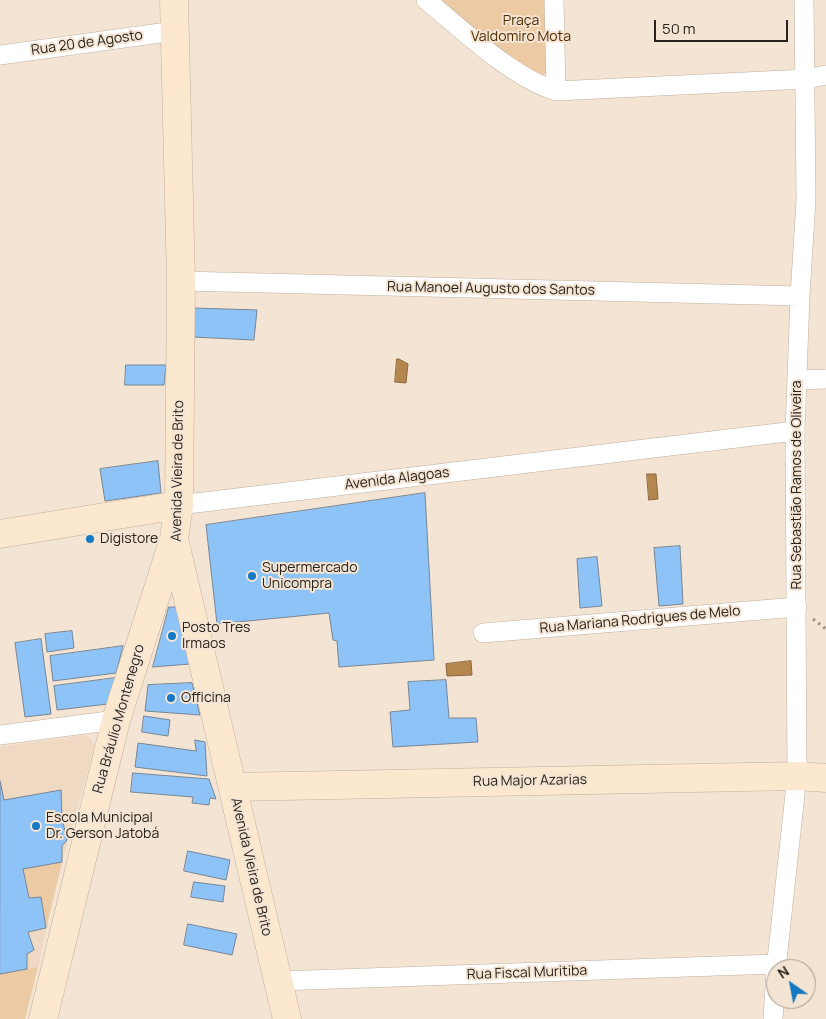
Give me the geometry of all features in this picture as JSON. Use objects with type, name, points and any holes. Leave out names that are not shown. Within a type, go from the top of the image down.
[{"type":"street","name":"Avenida Vieira de Brito","points":[[174,0],[181,281],[179,505],[174,538],[287,1019]]},
{"type":"street","points":[[426,0],[504,63],[539,86],[556,91],[806,79],[826,75]]},
{"type":"street","points":[[554,0],[556,91]]},
{"type":"street","name":"Rua Sebastião Ramos de Oliveira","points":[[777,959],[797,776],[795,431],[806,200],[804,0]]},
{"type":"street","name":"Rua 20 de Agosto","points":[[0,55],[175,31]]},
{"type":"street","name":"Rua Manoel Augusto dos Santos","points":[[181,281],[800,296]]},
{"type":"street","points":[[797,380],[826,379]]},
{"type":"street","name":"Avenida Alagoas","points":[[0,534],[179,505],[795,431]]},
{"type":"street","name":"Rua Bráulio Montenegro","points":[[43,1019],[116,720],[174,538]]},
{"type":"street","name":"Rua Mariana Rodrigues de Melo","points":[[483,633],[797,607]]},
{"type":"street","points":[[0,735],[116,720]]},
{"type":"street","name":"Rua Major Azarias","points":[[233,787],[797,776],[826,778]]},
{"type":"street","name":"Rua Fiscal Muritiba","points":[[278,981],[766,968]]},
{"type":"shaded area","points":[[397,359],[408,364],[406,383],[395,382]]},
{"type":"shaded area","points":[[647,474],[656,474],[658,499],[649,500]]},
{"type":"shaded area","points":[[471,661],[472,675],[447,676],[446,664]]},
{"type":"shaded area","name":"Escola Municipal Dr. Gerson Jatobá","points":[[83,735],[90,738],[95,745],[62,862],[38,967],[0,974],[0,747]]},
{"type":"green space","name":"Praça Valdomiro Mota","points":[[435,0],[547,0],[554,60],[541,80]]},
{"type":"green space","points":[[62,862],[46,928],[41,897],[29,898],[23,869]]},
{"type":"green space","points":[[38,967],[25,1019],[0,1019],[0,974]]},
{"type":"building","points":[[194,308],[257,310],[254,340],[193,337]]},
{"type":"building","points":[[126,365],[166,365],[164,385],[125,385]]},
{"type":"building","points":[[158,461],[161,493],[105,501],[100,469]]},
{"type":"building","points":[[425,493],[434,660],[339,667],[337,641],[333,640],[329,613],[217,624],[206,525]]},
{"type":"building","points":[[680,546],[683,604],[659,606],[654,548]]},
{"type":"building","points":[[597,557],[602,606],[580,608],[577,559]]},
{"type":"building","name":"Posto Tres Irmaos","points":[[169,607],[176,607],[190,664],[153,667]]},
{"type":"building","points":[[72,631],[74,648],[47,652],[45,634]]},
{"type":"building","points":[[41,639],[51,714],[25,717],[15,643]]},
{"type":"building","points":[[123,646],[116,673],[53,681],[50,656]]},
{"type":"building","points":[[115,678],[108,704],[57,710],[54,686]]},
{"type":"building","points":[[446,680],[449,718],[476,718],[478,742],[393,747],[390,712],[410,710],[408,682]]},
{"type":"building","name":"Officina","points":[[192,683],[200,715],[145,711],[148,685]]},
{"type":"building","points":[[144,716],[170,720],[168,736],[142,732]]},
{"type":"building","points":[[195,740],[205,742],[207,776],[135,767],[138,743],[196,751]]},
{"type":"building","points":[[133,773],[209,779],[216,799],[210,798],[209,805],[192,803],[193,797],[131,792]]},
{"type":"building","points":[[0,781],[4,800],[61,790],[62,818],[67,840],[62,846],[62,862],[23,869],[29,898],[41,897],[46,928],[28,932],[34,950],[27,954],[27,969],[0,974]]},
{"type":"building","points":[[188,851],[230,860],[226,880],[184,871]]},
{"type":"building","points":[[194,882],[225,886],[223,902],[191,897]]},
{"type":"building","points":[[188,924],[237,934],[232,955],[184,945]]},
{"type":"place","name":"Digistore","points":[[90,539]]},
{"type":"place","name":"Supermercado Unicompra","points":[[252,576]]},
{"type":"place","name":"Posto Tres Irmaos","points":[[172,636]]},
{"type":"place","name":"Officina","points":[[171,698]]},
{"type":"place","name":"Escola Municipal Dr. Gerson Jatobá","points":[[36,826]]}]
